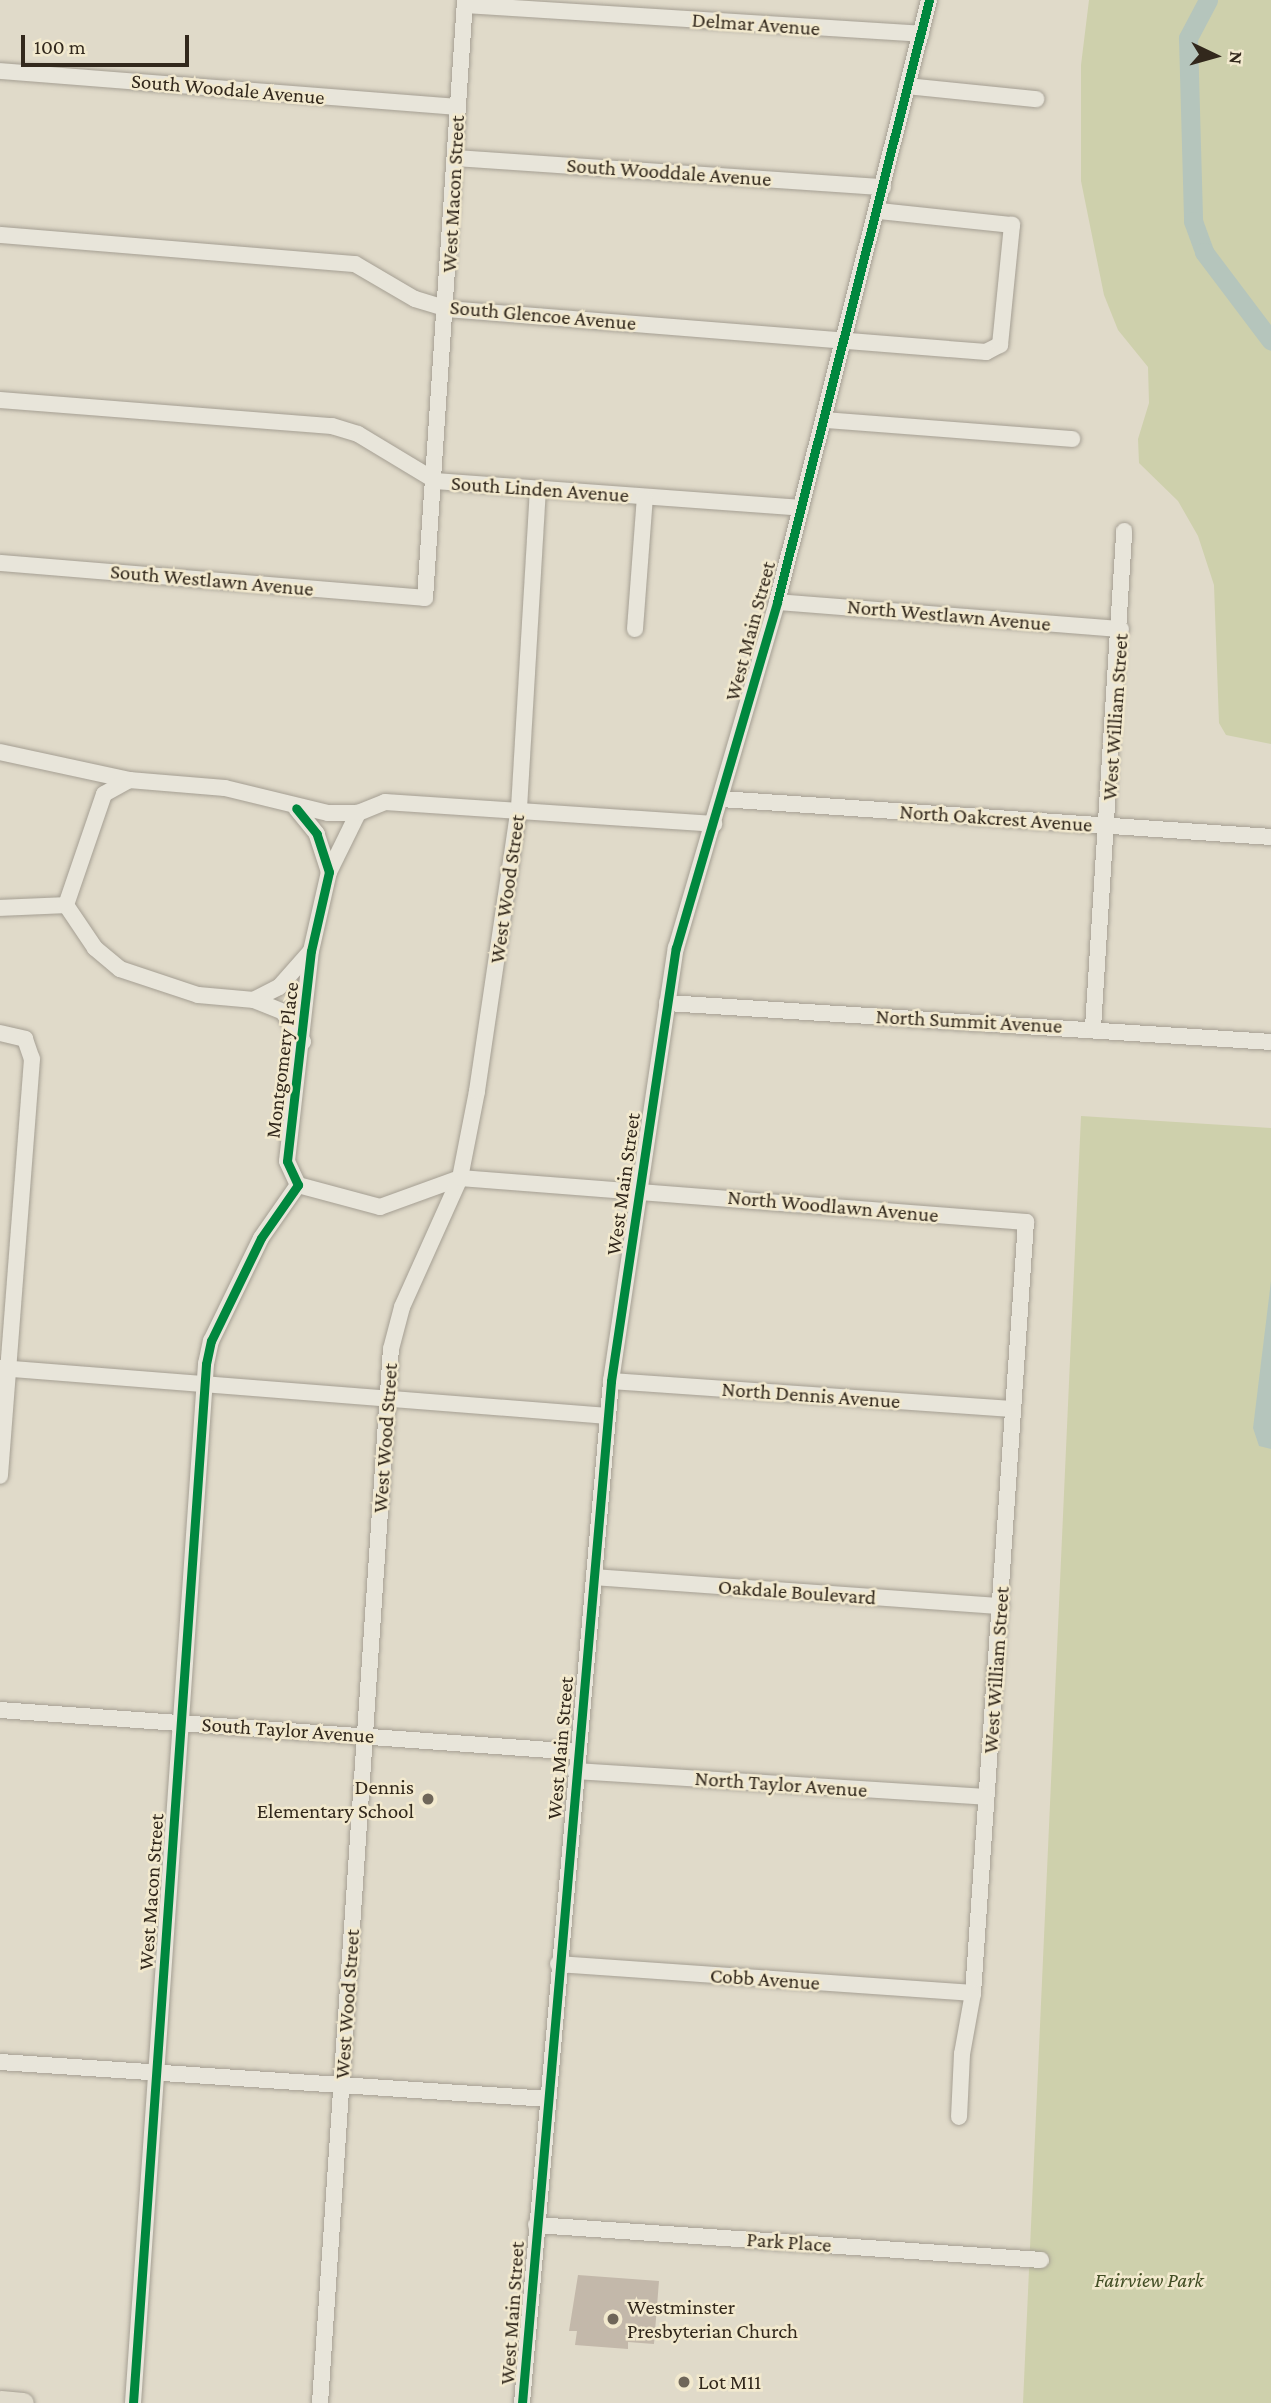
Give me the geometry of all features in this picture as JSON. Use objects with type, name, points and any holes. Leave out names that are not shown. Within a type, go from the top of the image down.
[{"type":"main road","points":[[0,2401],[23,2403]]},
{"type":"street","name":"West Main Street","points":[[522,2403],[558,1964],[611,1381],[676,948],[777,602],[878,211],[929,0]]},
{"type":"street","name":"Delmar Avenue","points":[[465,2],[921,34]]},
{"type":"street","name":"West Macon Street","points":[[425,598],[436,481],[465,2]]},
{"type":"street","name":"South Woodale Avenue","points":[[0,71],[457,107]]},
{"type":"street","points":[[907,86],[1036,99]]},
{"type":"street","name":"South Wooddale Avenue","points":[[456,158],[883,187]]},
{"type":"street","name":"South Glencoe Avenue","points":[[0,234],[355,264],[415,299],[447,309],[846,337],[986,352],[1000,345],[1012,225],[878,211]]},
{"type":"street","name":"South Linden Avenue","points":[[0,400],[332,426],[358,434],[436,481],[801,508]]},
{"type":"street","points":[[825,420],[1072,439]]},
{"type":"street","name":"West Wood Street","points":[[320,2403],[394,1328],[460,1178],[519,808],[538,490]]},
{"type":"street","points":[[635,629],[645,497]]},
{"type":"street","name":"West William Street","points":[[1093,1028],[1121,629],[1124,531]]},
{"type":"street","name":"South Westlawn Avenue","points":[[0,563],[425,598]]},
{"type":"street","name":"North Westlawn Avenue","points":[[777,602],[1121,629]]},
{"type":"street","points":[[0,752],[129,780],[225,788],[296,808],[358,813],[385,802],[519,808],[713,824]]},
{"type":"street","points":[[0,908],[66,905],[97,804],[113,786],[129,780]]},
{"type":"street","name":"North Oakcrest Avenue","points":[[721,799],[1271,837]]},
{"type":"street","name":"Montgomery Place","points":[[296,808],[317,834],[329,872]]},
{"type":"street","name":"Montgomery Place","points":[[298,1185],[288,1161],[312,951],[329,872],[358,813]]},
{"type":"street","name":"Montgomery Place","points":[[66,905],[94,948],[120,969],[198,995],[254,1000],[283,1012],[303,1042]]},
{"type":"street","name":"Montgomery Place","points":[[254,1000],[279,987],[312,951]]},
{"type":"street","name":"North Summit Avenue","points":[[667,1003],[1093,1028],[1271,1042]]},
{"type":"street","points":[[0,1476],[4,1368],[32,1059],[24,1039],[8,1034]]},
{"type":"street","points":[[205,1384],[211,1341],[261,1238],[298,1185],[380,1207],[460,1178]]},
{"type":"street","name":"North Woodlawn Avenue","points":[[460,1178],[1026,1222]]},
{"type":"street","name":"West William Street","points":[[960,2117],[962,2054],[973,1993],[1026,1222]]},
{"type":"street","points":[[4,1368],[608,1416]]},
{"type":"street","name":"North Dennis Avenue","points":[[611,1381],[1012,1409]]},
{"type":"street","name":"West Macon Street","points":[[133,2403],[205,1384]]},
{"type":"street","name":"Oakdale Boulevard","points":[[594,1577],[1001,1606]]},
{"type":"street","name":"South Taylor Avenue","points":[[0,1710],[364,1734],[577,1752]]},
{"type":"street","name":"North Taylor Avenue","points":[[575,1772],[986,1797]]},
{"type":"street","name":"Cobb Avenue","points":[[558,1964],[973,1993]]},
{"type":"street","points":[[0,2062],[155,2076],[548,2099]]},
{"type":"street","name":"Park Place","points":[[536,2225],[1041,2260]]},
{"type":"green space","points":[[1089,0],[1271,0],[1271,744],[1226,735],[1219,723],[1214,585],[1198,536],[1178,501],[1139,463],[1138,439],[1149,403],[1148,367],[1118,330],[1104,295],[1081,181],[1081,65]]},
{"type":"green space","name":"Fairview Park","points":[[1081,1116],[1271,1128],[1271,2403],[1023,2403]]},
{"type":"shaded area","points":[[1271,1281],[1271,1449],[1259,1446],[1253,1428]]},
{"type":"building","name":"Westminster Presbyterian Church","points":[[578,2275],[659,2281],[654,2344],[628,2342],[628,2349],[575,2345],[577,2331],[569,2331]]},
{"type":"waterway","points":[[1208,0],[1188,38],[1193,221],[1204,252],[1271,341]]},
{"type":"cycle path","points":[[522,2403],[611,1381],[676,948],[777,602],[929,0]]},
{"type":"cycle path","points":[[133,2403],[206,1364],[211,1341],[261,1238],[298,1185],[287,1161],[311,951],[329,872],[317,834],[296,808]]},
{"type":"place","name":"Dennis Elementary School","points":[[428,1799]]},
{"type":"place","name":"Westminster Presbyterian Church","points":[[613,2319]]},
{"type":"place","name":"Lot M11","points":[[684,2382]]}]
